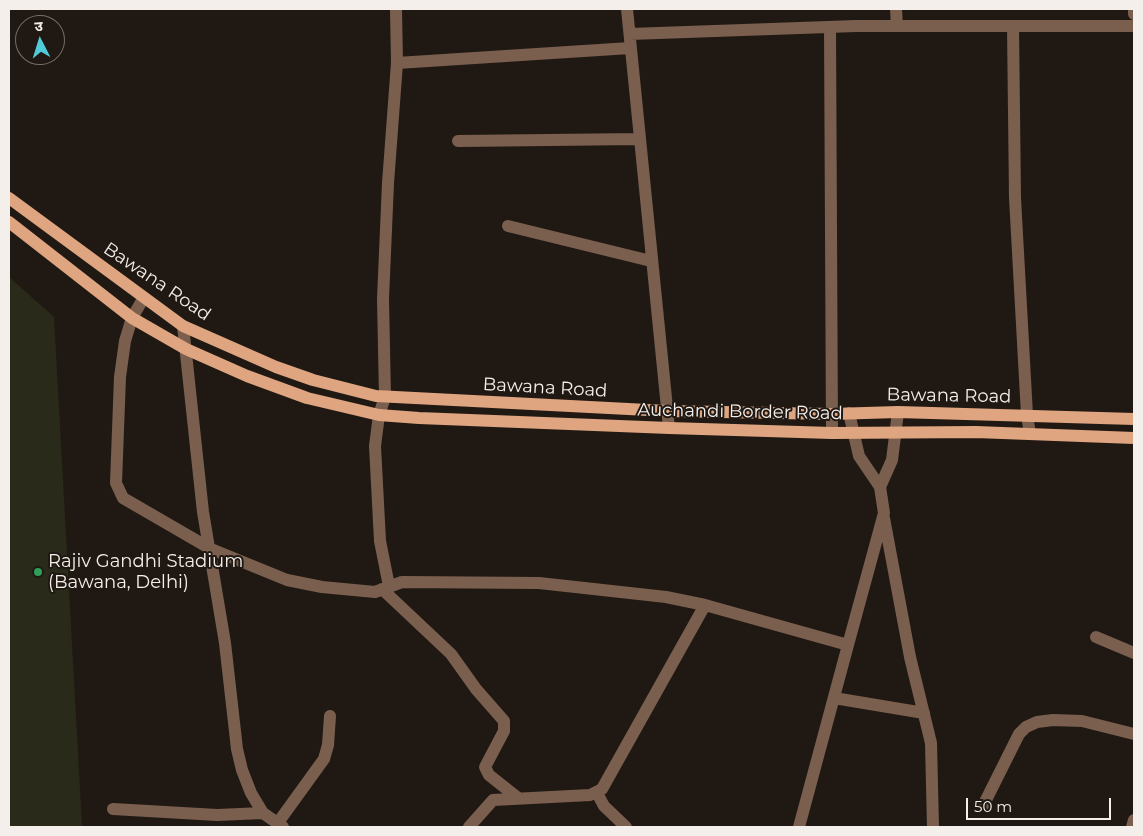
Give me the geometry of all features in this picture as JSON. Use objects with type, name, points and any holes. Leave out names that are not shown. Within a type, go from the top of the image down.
[{"type":"main road","name":"Bawana Road","points":[[9,198],[143,299],[183,326],[276,367],[313,380],[385,397],[667,411],[832,414],[898,412],[1134,419]]},
{"type":"main road","name":"Auchandi Border Road","points":[[9,222],[132,318],[186,349],[269,385],[307,398],[379,415],[669,428],[832,432],[897,431],[1134,438]]},
{"type":"main road","points":[[269,385],[276,367]]},
{"type":"main road","points":[[480,402],[480,421]]},
{"type":"main road","points":[[585,407],[586,425]]},
{"type":"street","points":[[396,9],[397,63],[388,183],[383,299],[385,397],[379,415],[375,446],[378,524],[386,588],[451,654],[476,689],[504,721],[504,731],[485,767],[489,775],[518,798]]},
{"type":"street","points":[[627,9],[669,428]]},
{"type":"street","points":[[896,9],[897,26]]},
{"type":"street","points":[[1134,9],[1134,14]]},
{"type":"street","points":[[630,34],[897,26],[1134,26]]},
{"type":"street","points":[[1013,26],[1015,198],[1027,415],[1030,434]]},
{"type":"street","points":[[830,28],[832,432]]},
{"type":"street","points":[[397,63],[630,48]]},
{"type":"street","points":[[458,140],[639,140]]},
{"type":"street","points":[[508,226],[651,261]]},
{"type":"street","points":[[143,299],[132,318],[124,341],[120,377],[116,483],[123,498],[211,549],[287,580],[322,587],[371,592],[402,582],[539,583],[666,597],[705,605],[848,645]]},
{"type":"street","points":[[183,326],[204,512],[211,549],[237,749],[242,770],[263,812],[280,826],[324,759],[328,745],[330,716]]},
{"type":"street","points":[[880,486],[892,460],[898,412]]},
{"type":"street","points":[[849,413],[859,456],[880,486],[910,657],[931,743],[933,827]]},
{"type":"street","points":[[799,827],[884,513]]},
{"type":"street","points":[[469,827],[493,800],[590,795],[602,789],[705,605]]},
{"type":"street","points":[[1096,637],[1134,653]]},
{"type":"street","points":[[834,698],[924,713]]},
{"type":"street","points":[[983,806],[1019,734],[1026,727],[1037,722],[1053,720],[1082,721],[1134,734]]},
{"type":"street","points":[[597,793],[604,806],[626,827]]},
{"type":"street","points":[[113,809],[217,815],[263,812]]},
{"type":"street","points":[[1132,827],[1134,820]]},
{"type":"green space","name":"Rajiv Gandhi Stadium (Bawana, Delhi)","points":[[9,277],[54,317],[82,827],[9,827]]},
{"type":"place","name":"Rajiv Gandhi Stadium (Bawana, Delhi)","points":[[38,572]]}]
